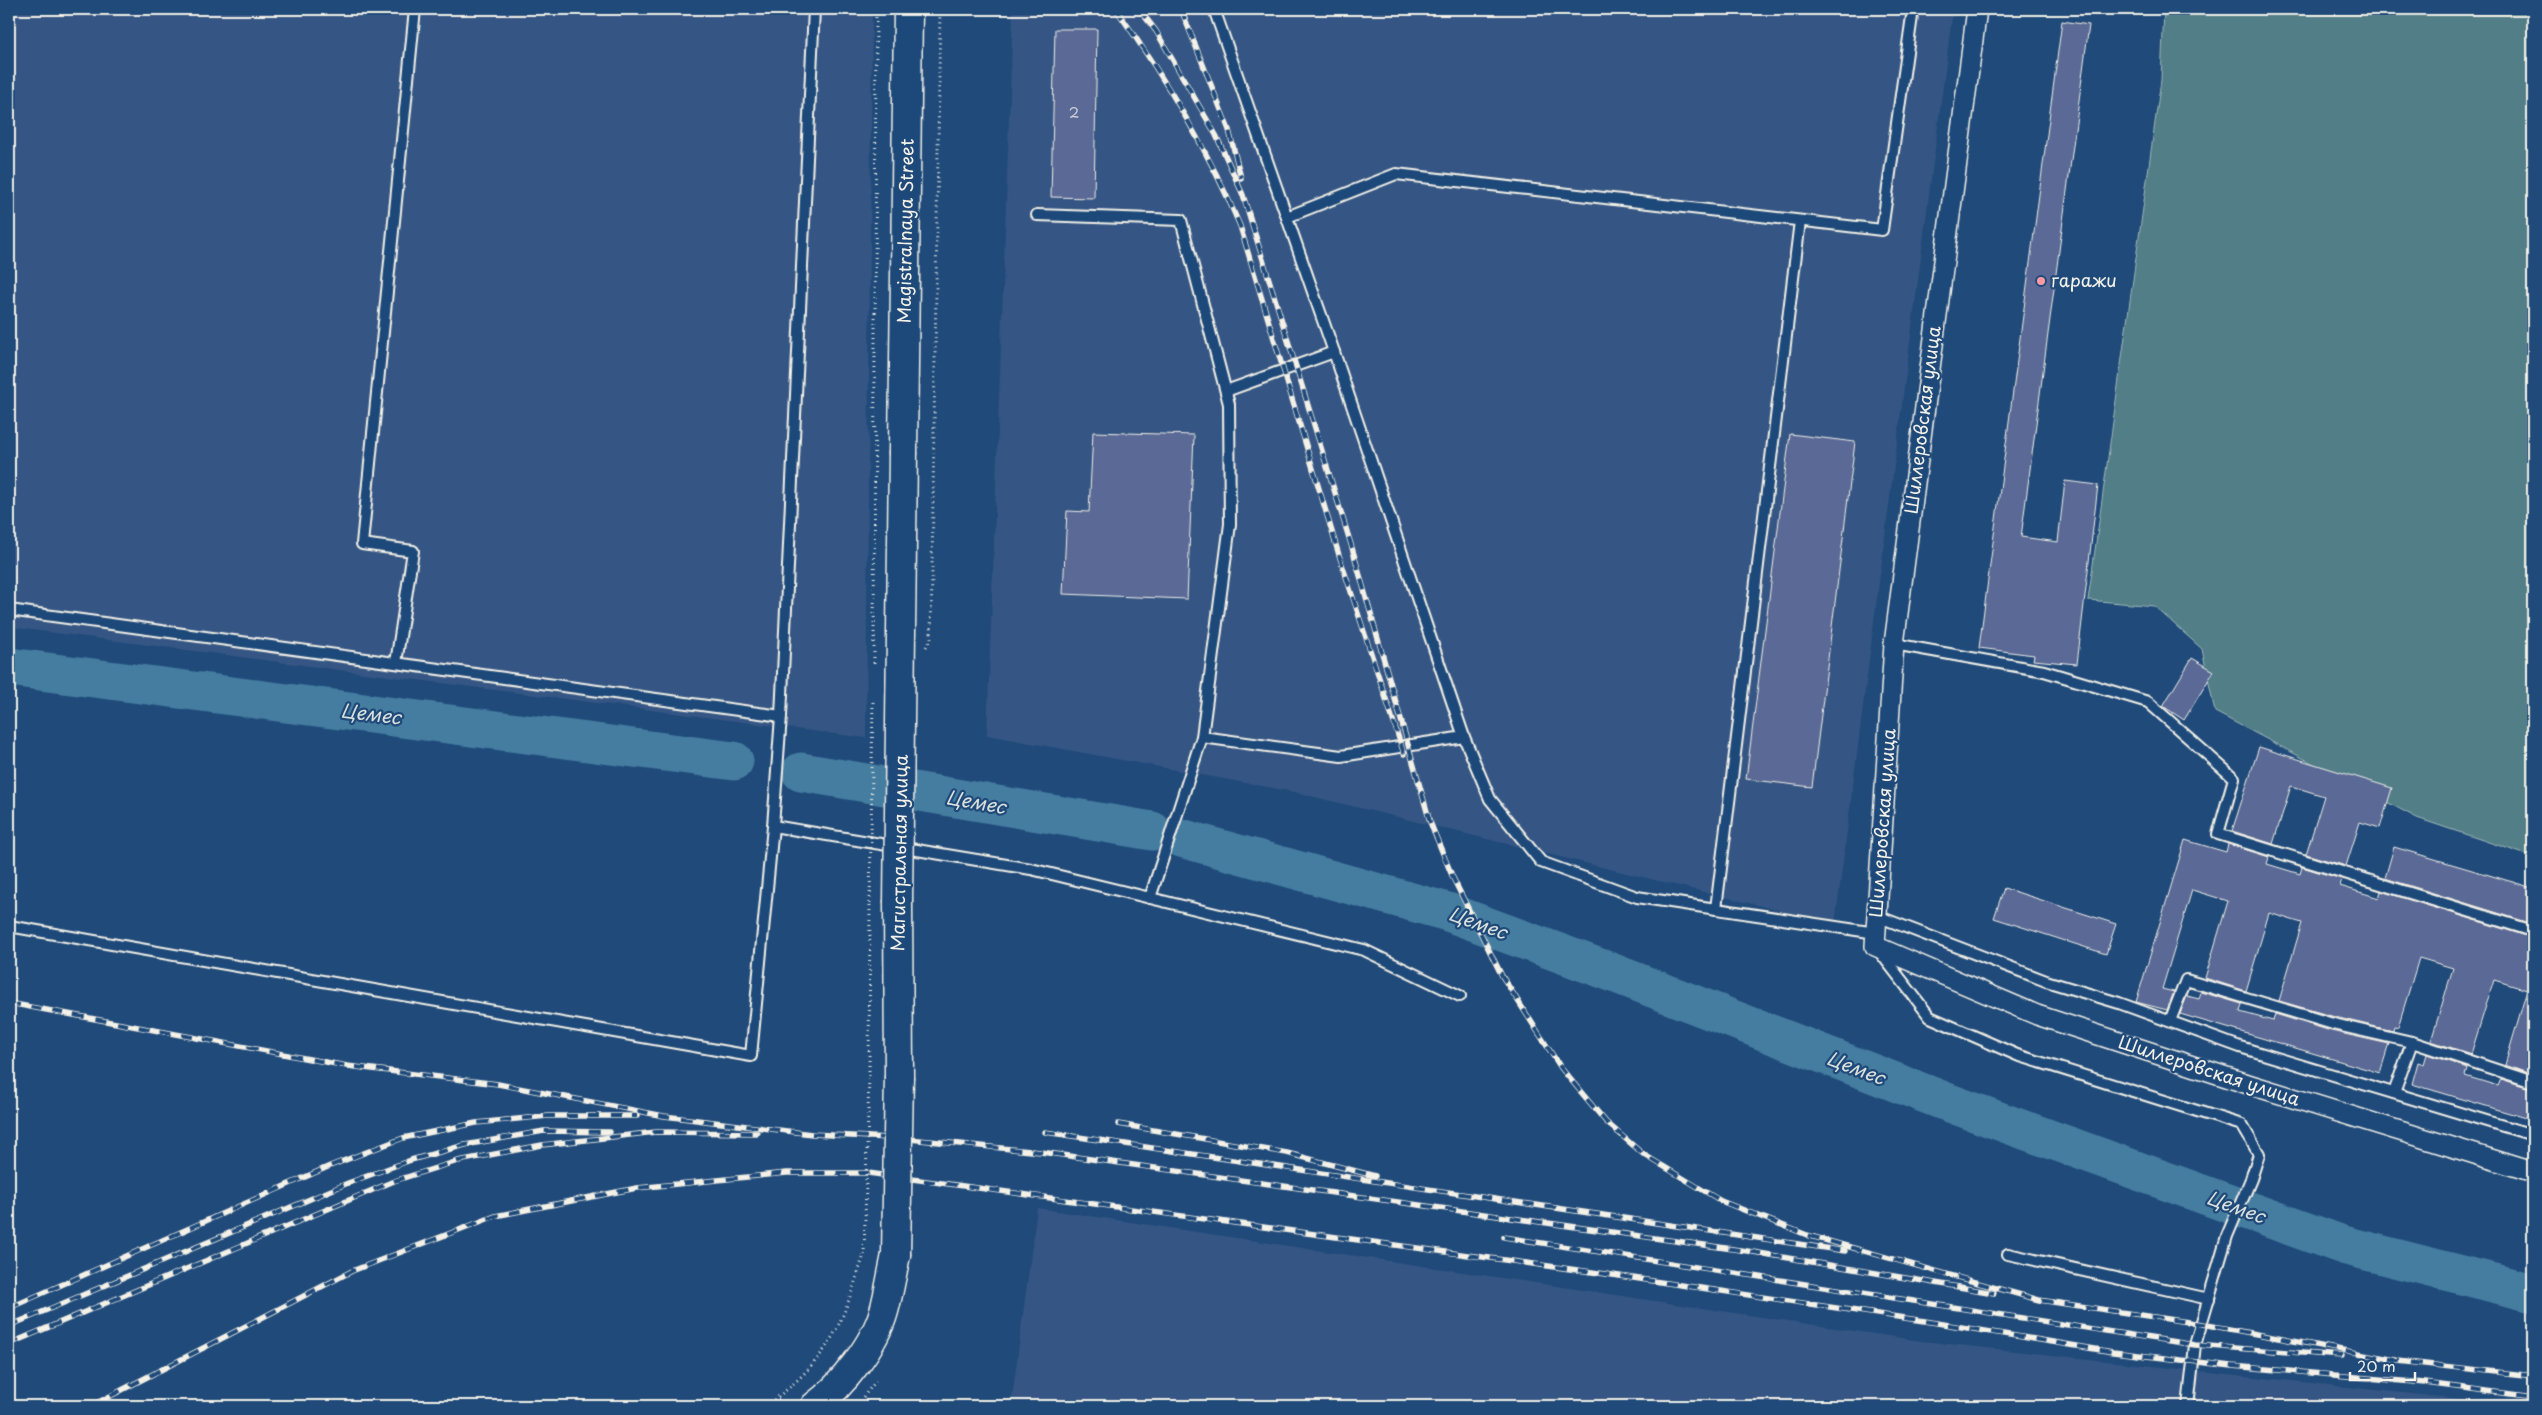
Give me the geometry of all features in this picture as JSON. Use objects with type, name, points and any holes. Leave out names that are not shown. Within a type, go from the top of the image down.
[{"type":"highway","name":"Magistralnaya Street","points":[[903,452],[908,9]]},
{"type":"highway","name":"Магистральная улица","points":[[815,1406],[829,1396],[861,1358],[884,1313],[896,1255],[903,452]]},
{"type":"street","name":"Шиллеровская улица","points":[[1977,9],[1894,644],[1876,932],[2037,1015],[2251,1085],[2533,1172]]},
{"type":"lane","points":[[396,663],[413,551],[362,544],[415,9]]},
{"type":"lane","points":[[9,926],[750,1056],[773,826],[781,716],[814,9]]},
{"type":"lane","points":[[1214,9],[1334,352],[1464,737],[1490,799],[1541,862],[1637,897],[1876,932],[2119,1003],[2240,1047],[2533,1135]]},
{"type":"lane","points":[[1287,217],[1396,174],[1882,230],[1913,9]]},
{"type":"lane","points":[[1037,215],[1181,220],[1229,404],[1230,524],[1202,737],[1150,898]]},
{"type":"lane","points":[[1716,909],[1800,221]]},
{"type":"lane","points":[[1226,391],[1334,352]]},
{"type":"lane","points":[[9,610],[781,716]]},
{"type":"lane","points":[[1894,644],[2044,670],[2148,702],[2234,778],[2218,834],[2533,931]]},
{"type":"lane","points":[[1202,737],[1341,756],[1464,737]]},
{"type":"lane","points":[[773,826],[1031,870],[1364,950],[1460,996]]},
{"type":"lane","points":[[1876,932],[1930,1017],[2018,1055],[2242,1125],[2259,1154],[2252,1179],[2227,1236],[2195,1345],[2188,1406]]},
{"type":"lane","points":[[2170,1022],[2186,980],[2333,1024],[2412,1042],[2533,1082]]},
{"type":"lane","points":[[2394,1093],[2412,1042]]},
{"type":"lane","points":[[2008,1254],[2209,1299]]},
{"type":"path","points":[[874,671],[876,9]]},
{"type":"path","points":[[923,652],[931,638],[940,9]]},
{"type":"path","points":[[766,1406],[795,1384],[829,1344],[846,1305],[864,1255],[869,1076],[874,700]]},
{"type":"shaded area","points":[[9,9],[872,9],[866,738],[9,627]]},
{"type":"shaded area","points":[[1013,9],[1953,9],[1835,924],[1294,792],[987,735]]},
{"type":"shaded area","points":[[1037,1208],[1921,1341],[2524,1406],[1011,1406]]},
{"type":"green space","points":[[2164,9],[2533,9],[2533,857],[2417,818],[2215,712],[2202,649],[2154,606],[2088,600],[2161,80]]},
{"type":"building","name":"гаражи","points":[[2062,21],[2089,25],[2021,537],[2058,542],[2065,481],[2098,485],[2077,664],[2033,660],[2034,655],[1979,648]]},
{"type":"building","points":[[1055,29],[1097,29],[1094,198],[1051,197]]},
{"type":"building","points":[[1093,432],[1194,435],[1187,599],[1063,594],[1067,511],[1089,512]]},
{"type":"building","points":[[1790,434],[1855,442],[1812,787],[1746,779]]},
{"type":"building","points":[[2192,658],[2214,671],[2184,720],[2163,706]]},
{"type":"building","points":[[2259,747],[2392,788],[2380,828],[2360,822],[2346,866],[2306,854],[2324,796],[2291,786],[2273,844],[2232,831]]},
{"type":"building","points":[[2185,840],[2226,852],[2228,844],[2269,857],[2267,864],[2300,874],[2302,867],[2342,879],[2340,886],[2379,898],[2381,891],[2533,938],[2533,1075],[2505,1065],[2527,990],[2494,980],[2471,1054],[2431,1041],[2453,968],[2419,958],[2398,1027],[2394,1026],[2393,1031],[2279,1001],[2302,923],[2269,913],[2246,991],[2205,978],[2228,901],[2192,890],[2162,989],[2174,992],[2167,1010],[2136,1002]]},
{"type":"building","points":[[2394,847],[2533,888],[2533,924],[2385,878]]},
{"type":"building","points":[[2004,888],[2116,924],[2106,954],[1994,918]]},
{"type":"building","points":[[2201,992],[2242,1004],[2240,1012],[2273,1021],[2275,1014],[2331,1031],[2389,1044],[2380,1073],[2180,1014],[2187,996],[2199,999]]},
{"type":"building","points":[[2427,1054],[2467,1068],[2465,1076],[2498,1086],[2501,1079],[2533,1089],[2533,1120],[2412,1084],[2418,1062],[2424,1064]]},
{"type":"waterway","name":"Цемес","points":[[9,667],[734,761]]},
{"type":"waterway","name":"Цемес","points":[[801,772],[1152,831]]},
{"type":"waterway","name":"Цемес","points":[[1181,838],[1448,912],[1611,972],[1944,1101],[2343,1245],[2533,1293]]},
{"type":"railway","points":[[1116,9],[1184,114],[1214,169],[1240,226],[1339,555],[1404,754]]},
{"type":"railway","points":[[1139,9],[1156,31],[1216,135],[1243,195],[1353,551],[1430,822],[1453,878],[1502,976],[1561,1068],[1606,1122],[1643,1154],[1721,1201],[1807,1235],[2039,1300],[2202,1324],[2396,1360]]},
{"type":"railway","points":[[1181,9],[1229,130],[1241,178]]},
{"type":"railway","points":[[9,1003],[347,1066],[498,1084],[664,1116],[812,1134],[909,1139],[1041,1152],[1747,1251],[1994,1293]]},
{"type":"railway","points":[[9,1308],[330,1166],[403,1138],[476,1123],[548,1116],[637,1116]]},
{"type":"railway","points":[[1118,1124],[1287,1153],[1375,1176]]},
{"type":"railway","points":[[9,1326],[348,1183],[411,1160],[465,1145],[544,1131],[610,1132]]},
{"type":"railway","points":[[9,1344],[394,1181],[458,1161],[542,1145],[656,1132],[757,1133]]},
{"type":"railway","points":[[1045,1132],[1845,1251]]},
{"type":"railway","points":[[91,1406],[352,1271],[495,1216],[637,1188],[787,1173],[868,1173],[1592,1272],[1925,1321],[2113,1352],[2232,1366],[2425,1383],[2533,1397]]},
{"type":"railway","points":[[1504,1237],[2195,1345],[2342,1356]]},
{"type":"railway","points":[[2389,1360],[2533,1376]]},
{"type":"place","name":"гаражи","points":[[2041,281]]}]
